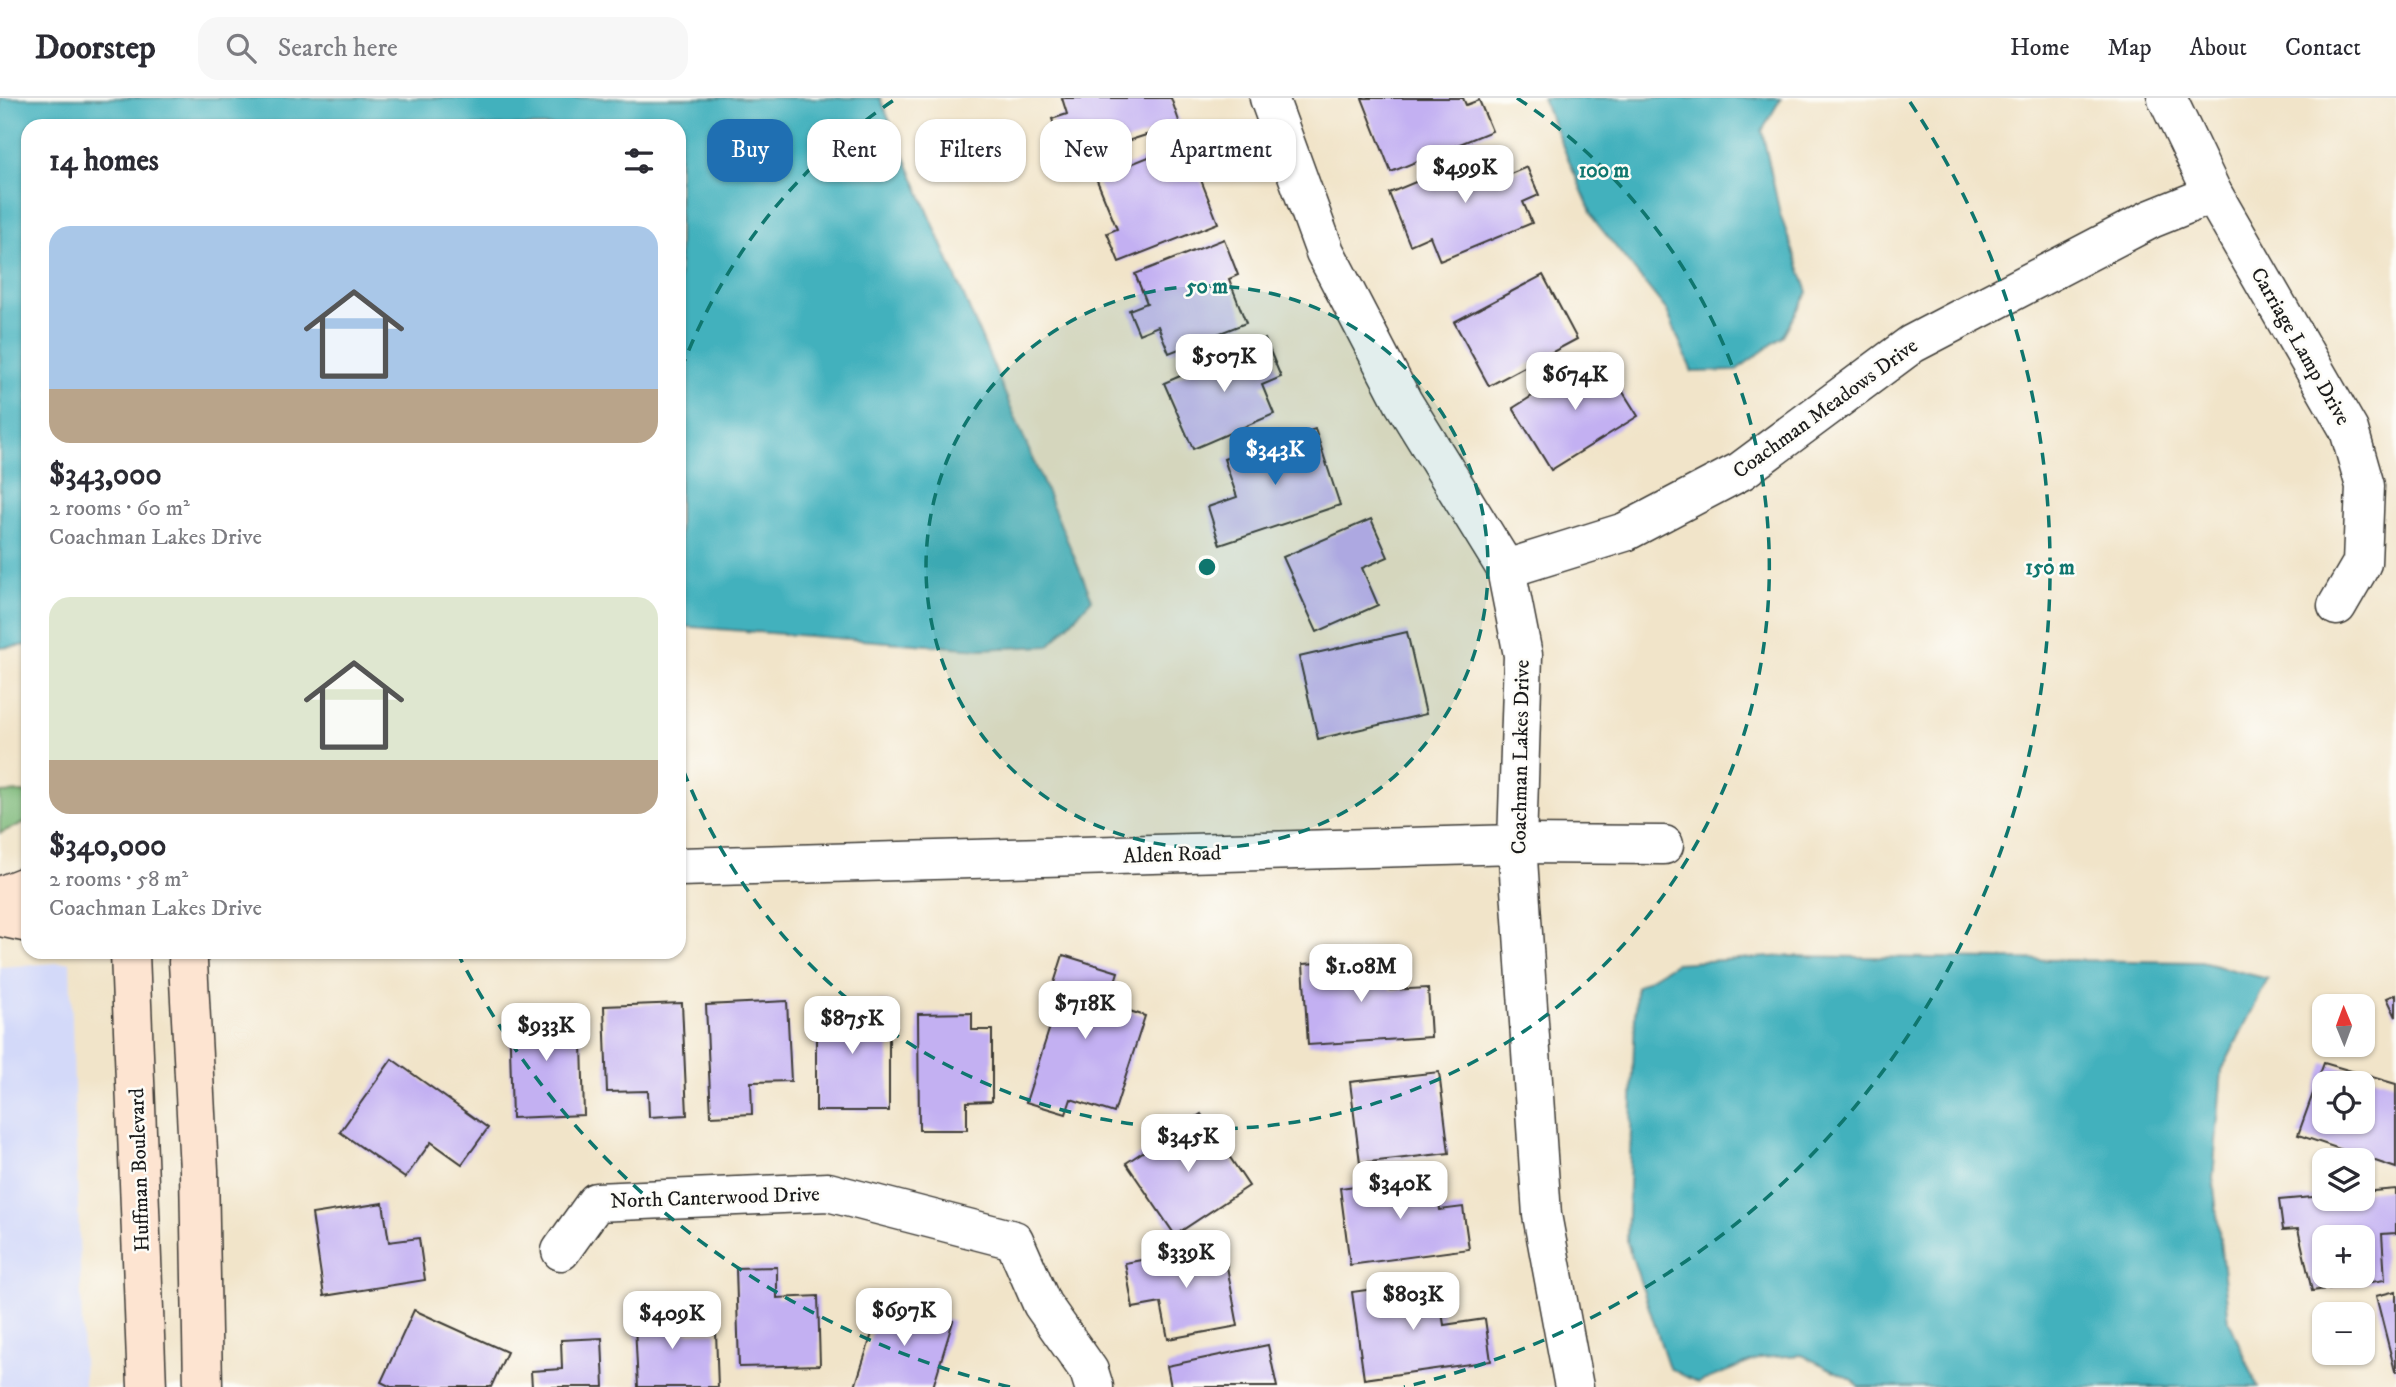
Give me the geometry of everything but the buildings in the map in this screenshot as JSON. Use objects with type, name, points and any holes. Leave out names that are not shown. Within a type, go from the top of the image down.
[{"type":"street","name":"Coachman Lakes Drive","points":[[1269,98],[1325,252],[1403,402],[1506,569],[1524,655],[1517,844],[1542,1215],[1574,1387]]},
{"type":"street","name":"Carriage Lamp Drive","points":[[2166,98],[2213,194],[2349,430],[2365,486],[2362,563],[2337,606]]},
{"type":"street","name":"Coachman Meadows Drive","points":[[1506,569],[1625,532],[1741,471],[1912,344],[2151,219],[2213,194]]},
{"type":"street","name":"Alden Road","points":[[686,867],[1517,844],[1664,845]]},
{"type":"street","points":[[0,895],[21,888]]},
{"type":"street","points":[[0,917],[21,922]]},
{"type":"street","name":"Huffman Boulevard","points":[[130,959],[148,1387]]},
{"type":"street","points":[[149,959],[165,964],[189,959]]},
{"type":"street","points":[[199,959],[203,1387]]},
{"type":"street","name":"North Canterwood Drive","points":[[561,1251],[596,1202],[828,1192],[1014,1241],[1042,1304],[1090,1371],[1094,1387]]},
{"type":"shaded area","points":[[70,962],[84,1387],[0,1387],[0,967]]},
{"type":"green space","points":[[21,792],[21,824],[0,833],[0,793]]},
{"type":"water","points":[[0,98],[880,98],[889,119],[807,119],[807,182],[901,182],[901,148],[1092,599],[1049,646],[980,649],[686,627],[686,119],[21,119],[21,646],[0,648]]},
{"type":"water","points":[[1542,98],[1781,98],[1762,131],[1780,214],[1808,292],[1782,337],[1735,371],[1692,372],[1667,311],[1595,221]]},
{"type":"water","points":[[1787,956],[2201,962],[2268,979],[2222,1070],[2213,1178],[2229,1321],[2258,1387],[1859,1387],[1853,1380],[1802,1355],[1760,1358],[1698,1383],[1669,1368],[1627,1242],[1636,987],[1675,963]]}]
